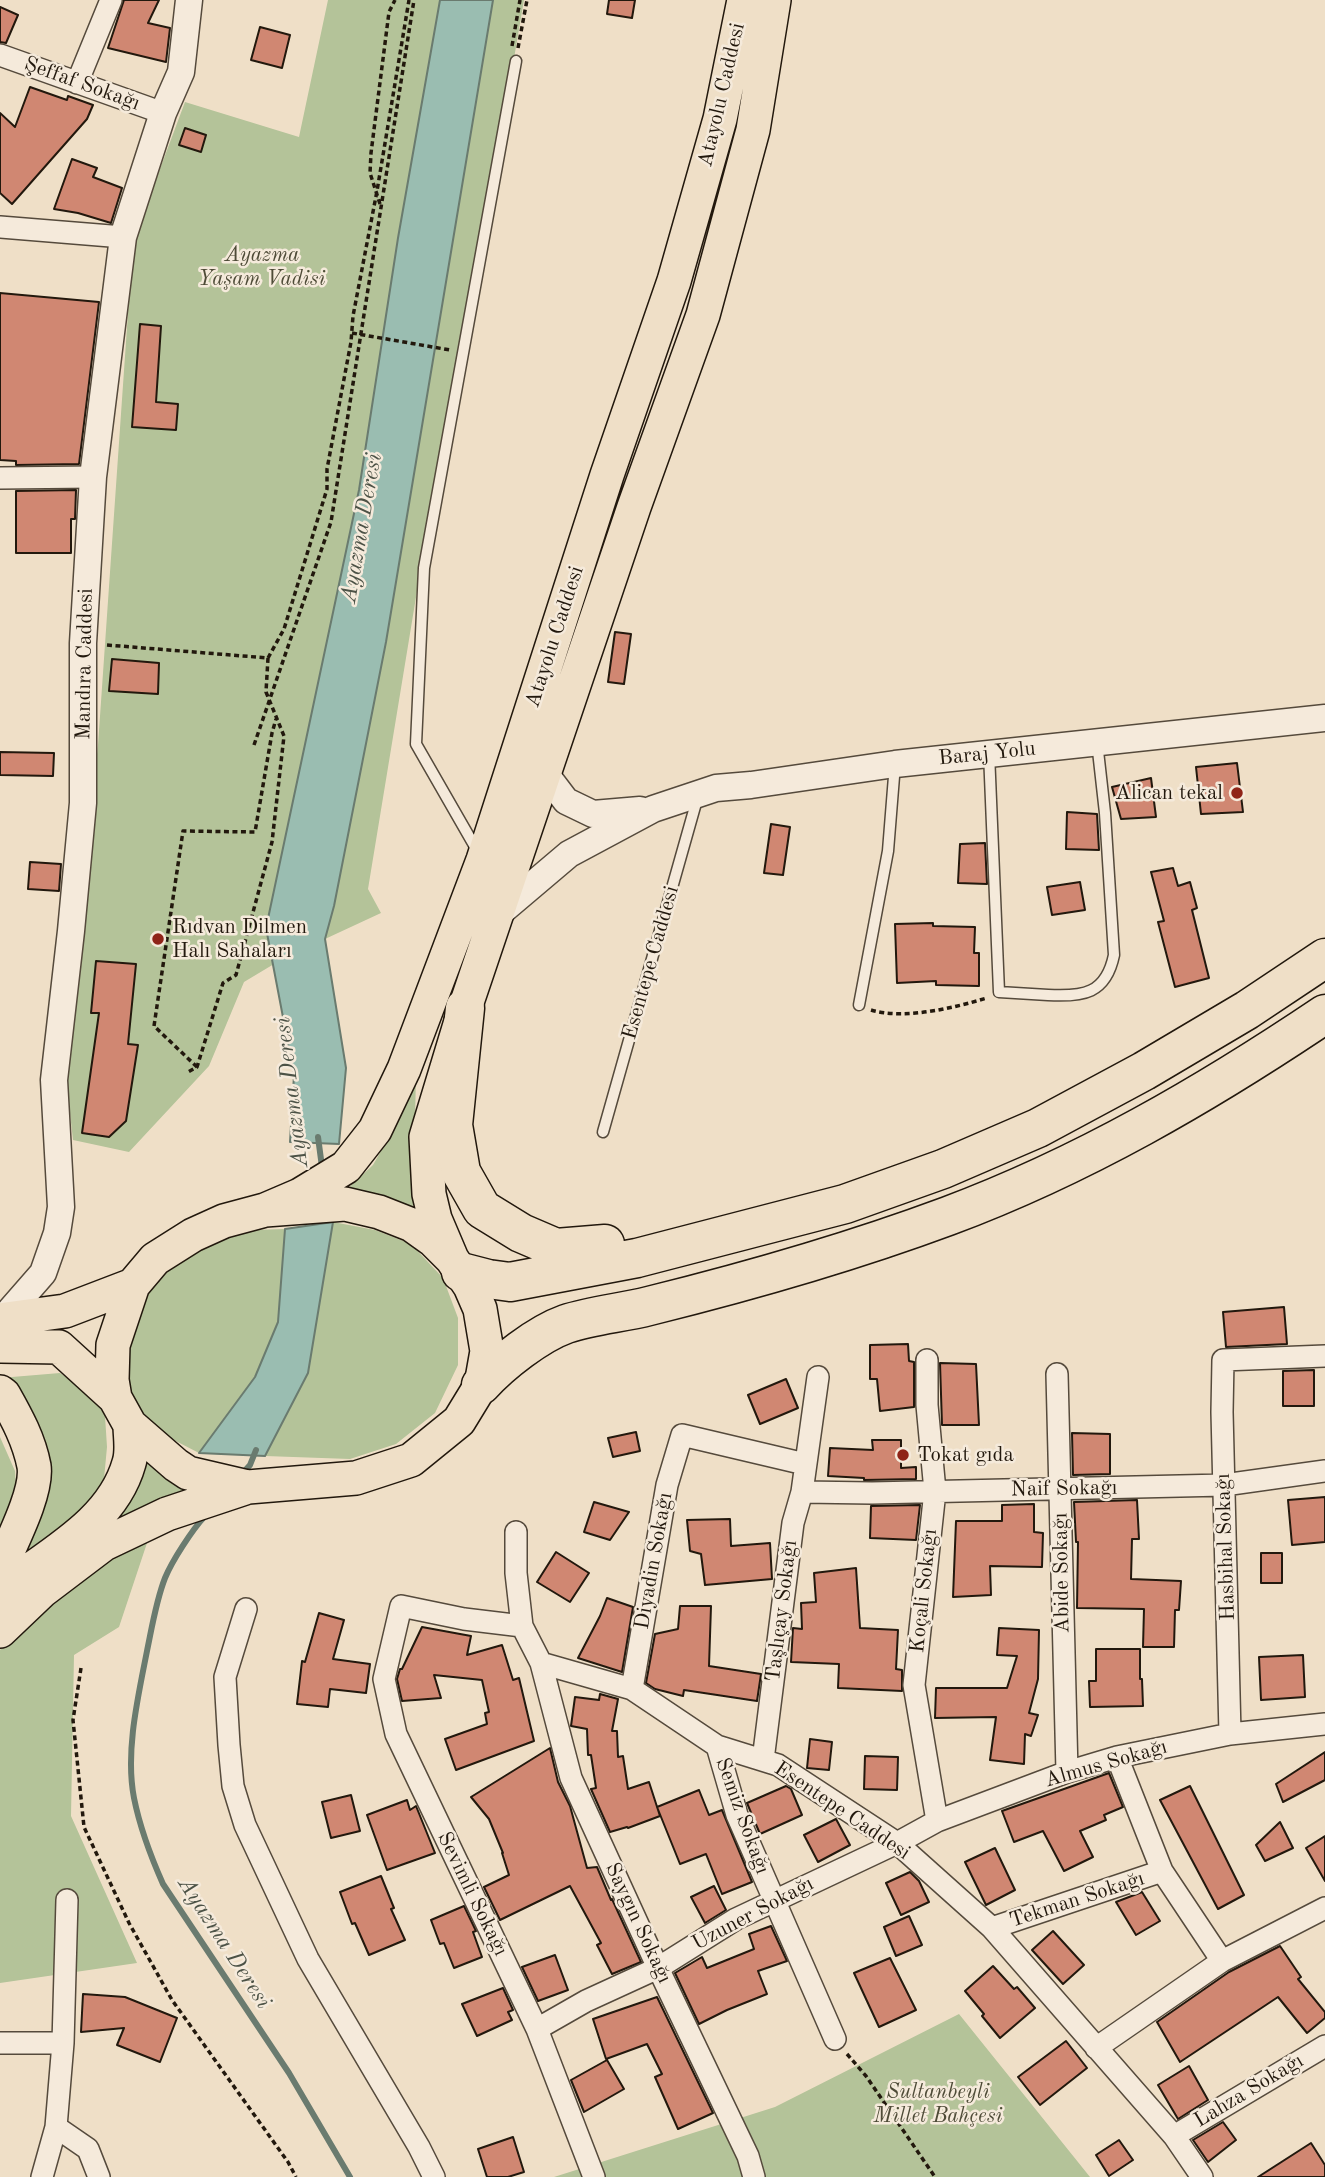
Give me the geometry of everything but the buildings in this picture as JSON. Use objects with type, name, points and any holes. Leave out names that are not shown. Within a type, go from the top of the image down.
[{"type":"highway","points":[[457,1266],[488,1279],[510,1282],[637,1258],[845,1203],[943,1169],[1038,1128],[1144,1071],[1247,1010],[1325,958]]},
{"type":"highway","points":[[465,1008],[453,1125],[461,1171],[482,1209],[521,1233],[556,1248],[643,1241],[845,1203]]},
{"type":"highway","points":[[481,1385],[498,1367],[530,1344],[566,1324],[648,1307],[855,1249],[949,1216],[1045,1176],[1167,1112],[1260,1058],[1325,1014]]},
{"type":"main road","name":"Atayolu Caddesi","points":[[265,1210],[310,1190],[346,1167],[375,1130],[404,1069],[483,860],[607,475],[674,282],[720,119],[744,0]]},
{"type":"main road","name":"Atayolu Caddesi","points":[[481,1385],[487,1351],[480,1309],[435,1219],[429,1194],[426,1137],[465,1008],[544,772],[634,508],[704,315],[753,130],[774,0]]},
{"type":"main road","points":[[0,1592],[94,1520],[120,1487],[130,1460],[123,1411],[112,1380],[113,1345],[133,1284],[155,1259],[193,1235],[224,1221],[265,1210],[345,1204],[379,1212],[412,1225],[433,1240],[457,1266]]},
{"type":"main road","points":[[1,1329],[65,1311],[133,1284]]},
{"type":"main road","points":[[1,1329],[59,1348],[176,1465],[188,1473],[248,1487]]},
{"type":"main road","points":[[0,1631],[42,1591],[104,1544],[167,1514],[248,1487],[356,1478],[411,1460],[459,1421],[481,1385]]},
{"type":"main road","points":[[0,1392],[5,1395],[25,1434],[34,1469],[28,1503],[0,1569]]},
{"type":"street","points":[[76,83],[111,0]]},
{"type":"street","name":"Mandıra Caddesi","points":[[1,1329],[43,1273],[57,1233],[61,1207],[54,1080],[83,803],[83,643],[93,477],[123,237],[163,113],[181,72],[189,0]]},
{"type":"street","name":"Şeffaf Sokağı","points":[[0,55],[163,113]]},
{"type":"street","points":[[0,228],[123,237]]},
{"type":"street","points":[[0,478],[93,477]]},
{"type":"street","name":"Baraj Yolu","points":[[497,915],[569,854],[653,809],[716,788],[989,753],[1325,718]]},
{"type":"street","name":"Baraj Yolu","points":[[544,772],[566,801],[593,814],[653,809]]},
{"type":"street","name":"Hasbihal Sokağı","points":[[1230,1734],[1223,1360],[1325,1356]]},
{"type":"street","name":"Koçali Sokağı","points":[[927,1360],[927,1405],[936,1491],[914,1685],[937,1821]]},
{"type":"street","name":"Abide Sokağı","points":[[1057,1374],[1067,1772]]},
{"type":"street","name":"Taşlıçay Sokağı","points":[[763,1760],[793,1523],[802,1492],[818,1377]]},
{"type":"street","name":"Diyadin Sokağı","points":[[632,1689],[667,1485],[682,1435],[805,1464]]},
{"type":"street","name":"Naif Sokağı","points":[[802,1492],[872,1493],[1224,1485],[1325,1471]]},
{"type":"street","points":[[516,1532],[516,1573],[522,1626],[541,1663]]},
{"type":"street","name":"Sevimli Sokağı","points":[[522,1626],[464,1619],[401,1606],[384,1679],[396,1734],[537,2029],[594,2177]]},
{"type":"street","points":[[246,1609],[225,1677],[233,1786],[245,1825],[308,1959],[419,2147],[433,2177]]},
{"type":"street","name":"Esentepe Caddesi","points":[[541,1663],[632,1689],[717,1746],[778,1765],[897,1843],[992,1928],[1174,2136],[1202,2177]]},
{"type":"street","name":"Saygın Sokağı","points":[[541,1663],[571,1778],[748,2156],[754,2177]]},
{"type":"street","name":"Almus Sokağı","points":[[897,1843],[937,1821],[1067,1772],[1117,1757],[1230,1734],[1325,1724]]},
{"type":"street","name":"Semiz Sokağı","points":[[717,1746],[737,1815],[835,2039]]},
{"type":"street","points":[[1117,1757],[1162,1871],[1222,1961]]},
{"type":"street","name":"Uzuner Sokağı","points":[[537,2029],[586,2001],[658,1968],[736,1919],[897,1843]]},
{"type":"street","name":"Tekman Sokağı","points":[[992,1928],[1162,1871]]},
{"type":"street","points":[[42,2177],[57,2127],[63,2043],[67,1900]]},
{"type":"street","points":[[1096,2048],[1222,1961],[1325,1908]]},
{"type":"street","points":[[0,2043],[63,2043]]},
{"type":"street","name":"Lahza Sokağı","points":[[1174,2136],[1325,2046]]},
{"type":"street","points":[[57,2127],[88,2149],[99,2177]]},
{"type":"lane","points":[[483,860],[416,744],[424,568],[516,61]]},
{"type":"lane","points":[[989,753],[999,992],[1075,996],[1102,982],[1114,955],[1106,826],[1097,741]]},
{"type":"lane","points":[[859,1005],[888,851],[895,764]]},
{"type":"lane","name":"Esentepe Caddesi","points":[[603,1132],[699,793]]},
{"type":"path","points":[[380,205],[370,173],[371,153],[389,12],[395,0]]},
{"type":"path","points":[[188,1072],[197,1068],[223,983],[236,975],[272,842],[284,736],[266,692],[268,658],[284,629],[327,489],[327,469],[353,316],[412,0]]},
{"type":"path","points":[[254,745],[331,522],[412,0]]},
{"type":"path","points":[[512,47],[520,0]]},
{"type":"path","points":[[516,61],[527,0]]},
{"type":"path","points":[[352,333],[438,347]]},
{"type":"path","points":[[83,643],[268,658]]},
{"type":"path","points":[[197,1068],[154,1026],[183,831],[255,832],[276,719]]},
{"type":"path","points":[[859,1005],[894,1015],[910,1014],[972,1002],[999,992]]},
{"type":"path","points":[[81,1668],[73,1720],[84,1827],[129,1923],[172,2000],[296,2177]]},
{"type":"path","points":[[835,2039],[866,2076],[935,2177]]},
{"type":"green space","name":"Ayazma Yaşam Vadisi","points":[[328,0],[440,0],[398,238],[359,490],[266,928],[274,964],[244,982],[209,1066],[129,1152],[73,1140],[64,1060],[98,745],[133,241],[185,102],[299,137]]},
{"type":"green space","points":[[493,0],[524,0],[417,591],[368,889],[381,913],[325,939],[334,906],[386,642]]},
{"type":"green space","points":[[416,1075],[413,1209],[344,1192],[373,1165],[397,1123]]},
{"type":"green space","points":[[333,1222],[375,1230],[411,1244],[443,1278],[458,1318],[458,1365],[435,1413],[396,1444],[350,1459],[265,1456],[308,1373]]},
{"type":"green space","points":[[285,1229],[278,1322],[255,1377],[199,1453],[168,1437],[137,1409],[123,1373],[128,1333],[145,1297],[171,1268],[209,1245],[252,1230]]},
{"type":"green space","points":[[60,1373],[91,1393],[105,1416],[107,1447],[104,1479],[82,1516],[28,1551],[38,1517],[0,1378]]},
{"type":"green space","points":[[0,1437],[15,1471],[17,1506],[0,1545]]},
{"type":"green space","points":[[140,1458],[185,1491],[87,1541]]},
{"type":"green space","points":[[152,1528],[119,1627],[74,1655],[71,1816],[137,1963],[0,1983],[0,1650],[48,1596]]},
{"type":"green space","name":"Sultanbeyli Millet Bahçesi","points":[[959,2014],[1090,2177],[554,2177],[775,2107]]},
{"type":"water","points":[[440,0],[493,0],[386,642],[334,906],[325,939],[346,1068],[339,1144],[290,1142],[294,1075],[266,928],[359,490],[398,238]]},
{"type":"water","points":[[333,1222],[308,1373],[265,1456],[199,1453],[255,1377],[278,1322],[285,1229]]},
{"type":"waterway","name":"Ayazma Deresi","points":[[318,1137],[322,1167]]},
{"type":"waterway","name":"Ayazma Deresi","points":[[242,1474],[250,1465],[256,1450]]},
{"type":"waterway","name":"Ayazma Deresi","points":[[205,1516],[172,1563],[157,1605],[134,1724],[131,1762],[134,1798],[146,1842],[163,1884],[289,2073],[350,2177]]},
{"type":"place","name":"Alican tekal","points":[[1237,793]]},
{"type":"place","name":"Rıdvan Dilmen Halı Sahaları","points":[[158,939]]},
{"type":"place","name":"Tokat gıda","points":[[903,1455]]}]
